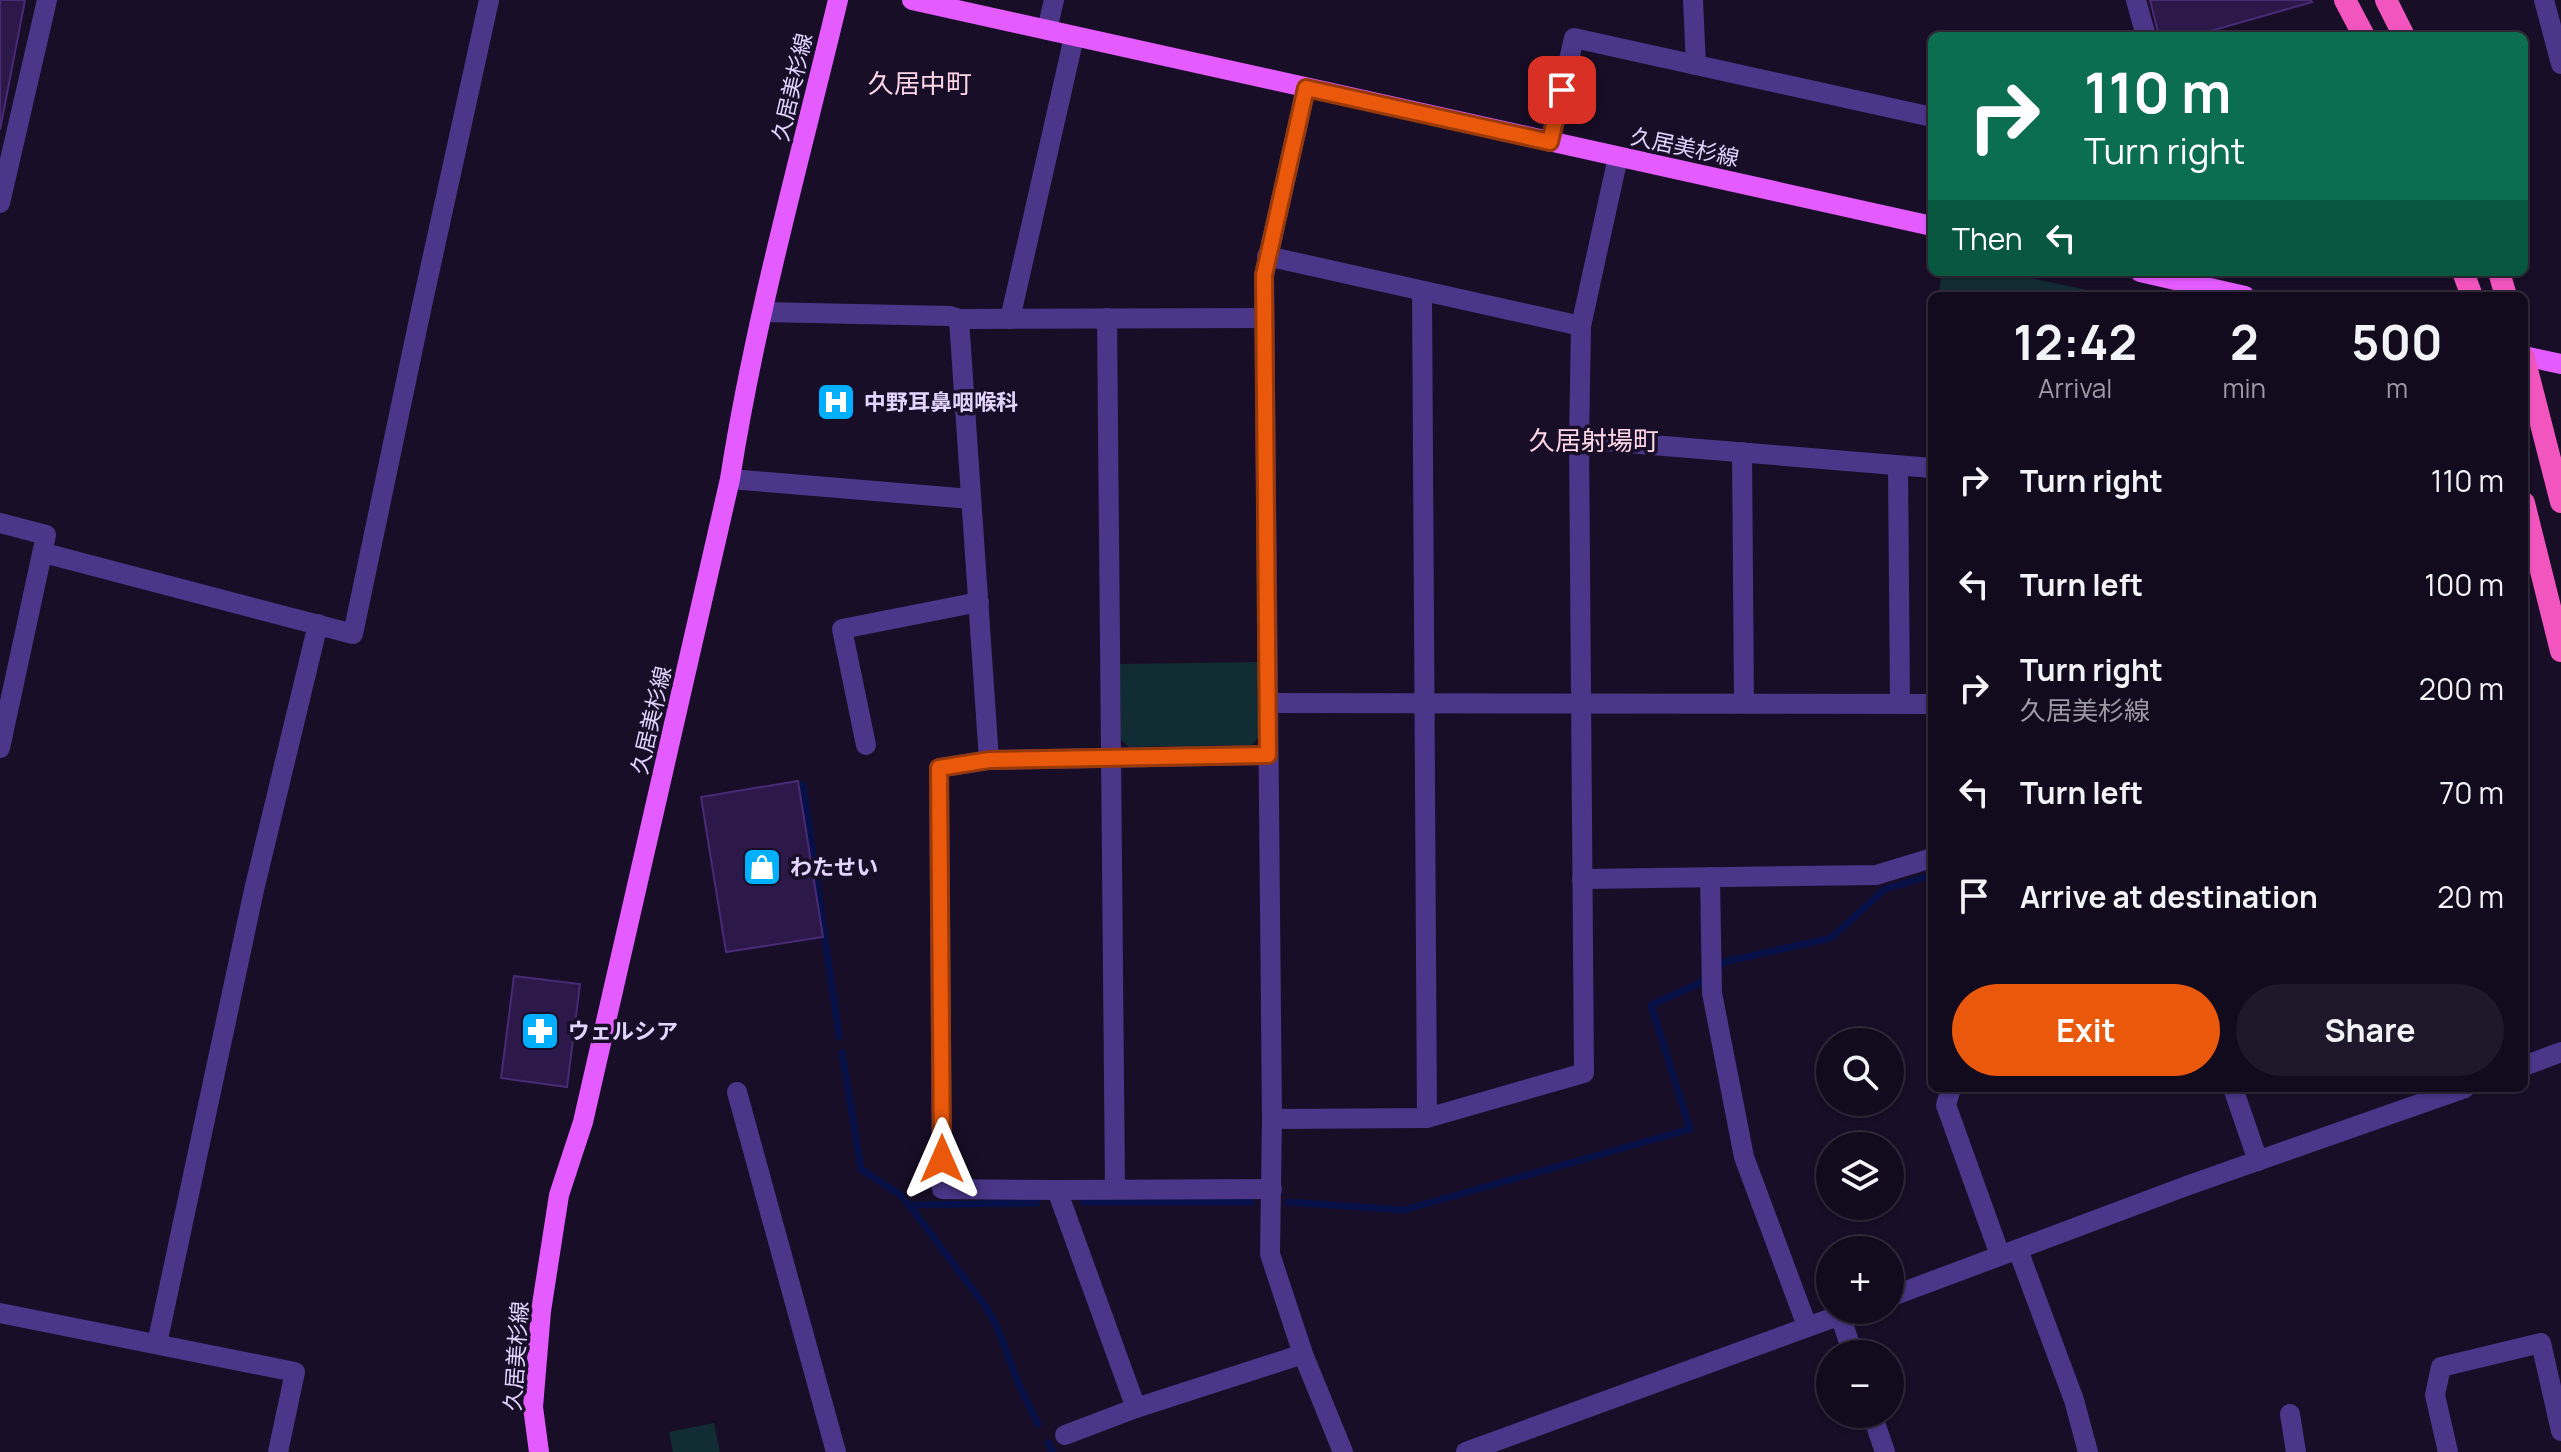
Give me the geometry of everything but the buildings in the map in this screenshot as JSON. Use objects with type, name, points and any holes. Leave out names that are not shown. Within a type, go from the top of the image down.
[{"type":"highway","points":[[2345,0],[2362,32]]},
{"type":"highway","points":[[2386,0],[2402,32]]},
{"type":"highway","points":[[2528,373],[2561,502]]},
{"type":"highway","points":[[2528,519],[2561,651]]},
{"type":"main road","name":"久居美杉線","points":[[539,1452],[534,1393],[543,1298],[559,1195],[591,1093],[730,479],[739,420],[763,312],[838,0]]},
{"type":"main road","name":"久居美杉線","points":[[912,0],[1928,225]]},
{"type":"main road","points":[[2176,276],[2211,280],[2236,292]]},
{"type":"main road","points":[[2528,358],[2561,364]]},
{"type":"street","points":[[0,203],[47,0]]},
{"type":"street","points":[[44,553],[353,634],[489,0]]},
{"type":"street","points":[[1047,30],[1054,0]]},
{"type":"street","points":[[1693,0],[1696,65]]},
{"type":"street","points":[[2136,0],[2145,32]]},
{"type":"street","points":[[2544,0],[2561,64]]},
{"type":"street","points":[[1010,319],[1074,37]]},
{"type":"street","points":[[1550,142],[1574,38],[1928,116]]},
{"type":"street","points":[[1306,88],[1264,275],[1272,1119],[1270,1254],[1303,1354],[1343,1452]]},
{"type":"street","points":[[1272,1119],[1427,1118],[1584,1073],[1579,439],[1581,326],[1618,157]]},
{"type":"street","points":[[1267,256],[1581,326]]},
{"type":"street","points":[[1422,291],[1427,1118]]},
{"type":"street","points":[[763,312],[950,316],[959,319],[1264,318]]},
{"type":"street","points":[[1107,318],[1115,1189]]},
{"type":"street","points":[[959,319],[989,760]]},
{"type":"street","points":[[1579,439],[1928,468]]},
{"type":"street","points":[[1742,452],[1744,703]]},
{"type":"street","points":[[1898,466],[1900,704]]},
{"type":"street","points":[[730,479],[971,499]]},
{"type":"street","points":[[0,523],[46,535],[0,748]]},
{"type":"street","points":[[866,745],[842,629],[979,602]]},
{"type":"street","points":[[157,1344],[254,890],[318,624]]},
{"type":"street","points":[[1268,703],[1928,704]]},
{"type":"street","points":[[1268,755],[989,760],[939,768],[942,1189],[1272,1189]]},
{"type":"street","points":[[1582,879],[1876,875],[1928,859]]},
{"type":"street","points":[[1710,877],[1712,993],[1744,1157],[1807,1326]]},
{"type":"street","points":[[2528,1064],[2561,1052]]},
{"type":"street","points":[[737,1092],[836,1452]]},
{"type":"street","points":[[1950,1092],[1946,1105],[2074,1400],[2088,1452]]},
{"type":"street","points":[[2234,1092],[2258,1161]]},
{"type":"street","points":[[1904,1292],[2454,1092]]},
{"type":"street","points":[[1057,1190],[1136,1408]]},
{"type":"street","points":[[0,1313],[295,1372],[278,1452]]},
{"type":"street","points":[[1466,1452],[1816,1323]]},
{"type":"street","points":[[2448,1452],[2435,1395],[2441,1367],[2541,1343],[2561,1431]]},
{"type":"street","points":[[1065,1435],[1136,1408],[1303,1354]]},
{"type":"street","points":[[2290,1414],[2296,1452]]},
{"type":"street","points":[[1877,1428],[1885,1452]]},
{"type":"green space","points":[[1941,276],[2021,276],[2096,292],[1939,292]]},
{"type":"green space","points":[[1258,662],[1259,737],[1252,745],[1129,747],[1121,740],[1120,664]]},
{"type":"green space","points":[[714,1423],[720,1452],[673,1452],[669,1432]]},
{"type":"waterway","points":[[803,785],[839,1036]]},
{"type":"waterway","points":[[1716,969],[1724,962],[1831,938],[1885,889],[1928,876]]},
{"type":"waterway","points":[[1288,1202],[1404,1210],[1690,1129],[1651,1005],[1700,983],[1706,977]]},
{"type":"waterway","points":[[842,1053],[861,1169],[899,1194],[909,1205],[986,1307],[1038,1424]]},
{"type":"waterway","points":[[1084,1202],[1251,1202]]},
{"type":"waterway","points":[[909,1205],[1037,1203]]},
{"type":"waterway","points":[[1048,1443],[1053,1452]]},
{"type":"place","name":"中野耳鼻咽喉科","points":[[836,402]]},
{"type":"place","name":"わたせい","points":[[762,867]]},
{"type":"place","name":"ウェルシア","points":[[540,1031]]},
{"type":"district","name":"久居中町","points":[[920,83]]},
{"type":"district","name":"久居射場町","points":[[1594,440]]},
{"type":"route","points":[[942,1159],[939,768],[989,760],[1268,755],[1264,275],[1306,88],[1550,142],[1562,90]]}]
